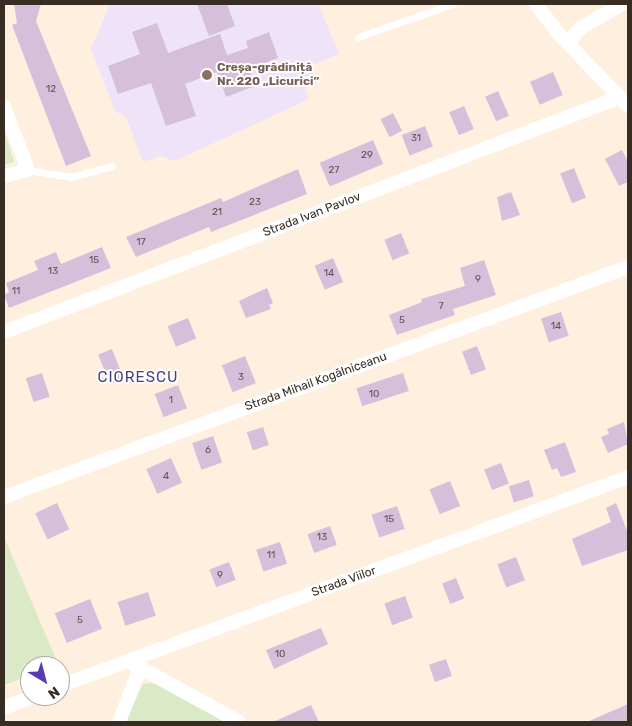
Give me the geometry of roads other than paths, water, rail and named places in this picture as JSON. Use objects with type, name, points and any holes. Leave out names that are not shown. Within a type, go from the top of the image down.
[{"type":"street","points":[[536,4],[567,43],[624,102]]},
{"type":"street","points":[[567,43],[581,28],[622,4]]},
{"type":"street","name":"Strada Ivan Pavlov","points":[[4,332],[624,102]]},
{"type":"street","points":[[4,107],[28,170],[4,176]]},
{"type":"street","name":"Strada Mihail Kogălniceanu","points":[[4,498],[628,267]]},
{"type":"street","name":"Strada Viilor","points":[[70,683],[135,665],[628,477]]},
{"type":"street","points":[[119,722],[135,665],[239,722]]},
{"type":"street","points":[[4,708],[20,702]]},
{"type":"lane","points":[[358,38],[453,4]]},
{"type":"lane","points":[[28,170],[72,177],[112,166]]},
{"type":"place","name":"Creșa-grădiniță Nr. 220 „Licurici”","points":[[207,75]]},
{"type":"district","name":"CIORESCU","points":[[138,378]]}]
